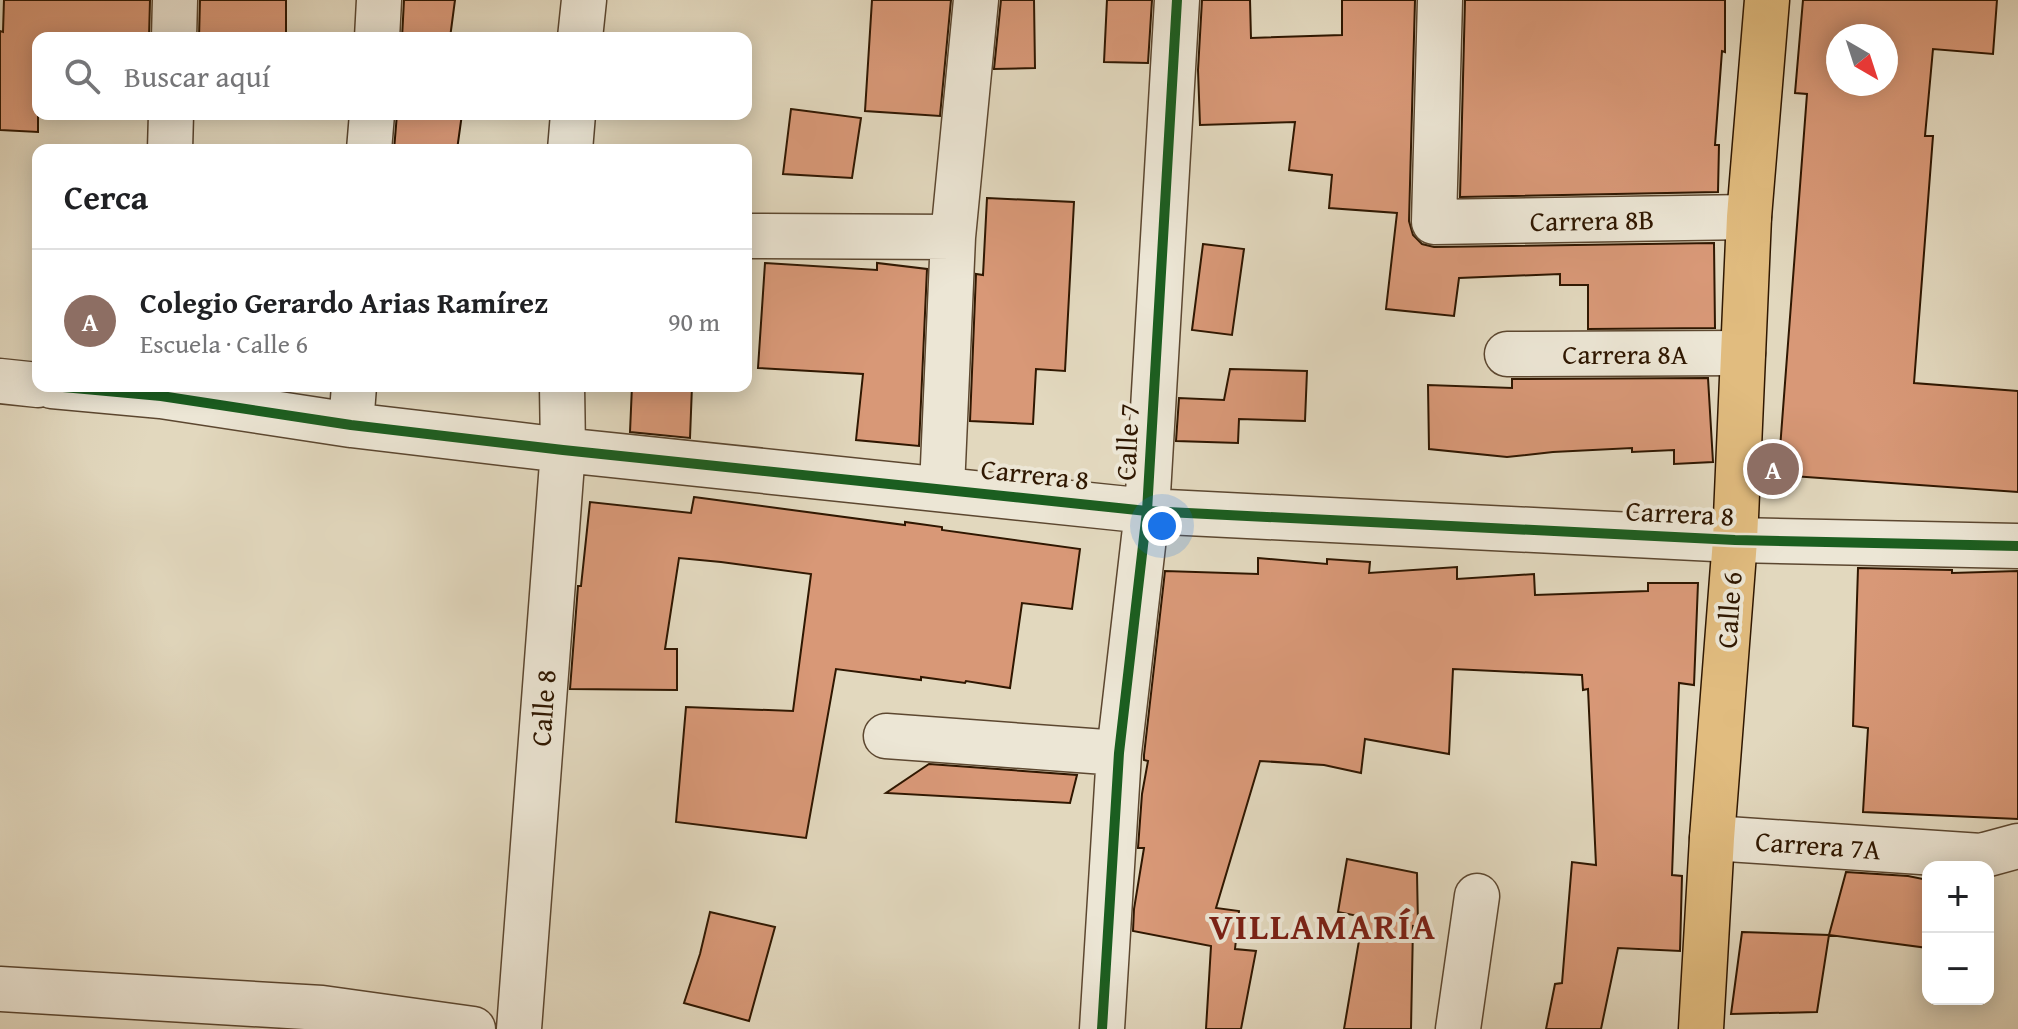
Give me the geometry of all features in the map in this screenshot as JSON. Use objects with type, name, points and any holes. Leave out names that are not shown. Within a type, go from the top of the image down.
[{"type":"main road","name":"Calle 6","points":[[1701,1029],[1735,540],[1749,217],[1767,0]]},
{"type":"street","points":[[174,32],[175,0]]},
{"type":"street","points":[[377,32],[379,0]]},
{"type":"street","points":[[581,32],[584,0]]},
{"type":"street","points":[[942,488],[953,237],[976,0]]},
{"type":"street","name":"Calle 7","points":[[1102,1029],[1119,753],[1147,511],[1177,0]]},
{"type":"street","name":"Carrera 8B","points":[[1440,0],[1434,222],[1749,217]]},
{"type":"street","points":[[170,144],[171,120]]},
{"type":"street","points":[[370,144],[372,120]]},
{"type":"street","points":[[570,144],[572,120]]},
{"type":"street","points":[[752,236],[953,237]]},
{"type":"street","name":"Carrera 8A","points":[[1507,354],[1743,353]]},
{"type":"street","points":[[0,381],[32,384]]},
{"type":"street","name":"Carrera 8","points":[[176,392],[353,405],[563,450],[1147,511],[1735,540],[2018,546]]},
{"type":"street","name":"Calle 8","points":[[519,1029],[563,450],[562,392]]},
{"type":"street","points":[[886,736],[1119,753]]},
{"type":"street","name":"Carrera 7A","points":[[1712,838],[1981,856],[2018,846]]},
{"type":"street","points":[[1458,1029],[1477,896]]},
{"type":"street","points":[[0,989],[473,1029]]},
{"type":"building","points":[[4,0],[150,0],[149,32],[32,32],[32,120],[38,120],[38,132],[0,130],[0,31],[3,32]]},
{"type":"building","points":[[200,0],[286,0],[286,32],[199,32]]},
{"type":"building","points":[[404,0],[455,0],[451,32],[402,32]]},
{"type":"building","points":[[872,0],[951,0],[940,116],[865,111]]},
{"type":"building","points":[[1001,0],[1034,0],[1035,68],[994,69]]},
{"type":"building","points":[[1107,0],[1152,0],[1148,63],[1104,62]]},
{"type":"building","points":[[1202,0],[1250,0],[1251,38],[1342,35],[1342,0],[1415,0],[1409,221],[1413,235],[1422,244],[1434,247],[1714,243],[1715,328],[1588,329],[1588,285],[1560,285],[1560,274],[1459,278],[1454,316],[1386,309],[1397,213],[1329,208],[1332,175],[1289,170],[1295,122],[1200,125],[1198,70]]},
{"type":"building","points":[[1465,0],[1725,0],[1725,52],[1722,51],[1715,145],[1719,145],[1718,192],[1460,197]]},
{"type":"building","points":[[1803,0],[1997,0],[1993,54],[1933,49],[1925,136],[1933,136],[1914,383],[2018,391],[2018,492],[1778,475],[1807,94],[1795,93]]},
{"type":"building","points":[[791,109],[861,118],[852,178],[783,174]]},
{"type":"building","points":[[396,120],[461,120],[458,144],[394,144]]},
{"type":"building","points":[[987,198],[1074,202],[1065,371],[1036,369],[1033,424],[970,421],[976,274],[983,275]]},
{"type":"building","points":[[1203,244],[1244,249],[1232,335],[1192,330]]},
{"type":"building","points":[[765,263],[877,270],[877,263],[927,269],[919,446],[856,440],[863,374],[758,368]]},
{"type":"building","points":[[1230,369],[1307,371],[1305,421],[1239,419],[1238,443],[1176,441],[1179,398],[1224,400]]},
{"type":"building","points":[[1708,378],[1713,462],[1674,464],[1674,450],[1632,452],[1632,448],[1507,457],[1429,449],[1428,385],[1512,388],[1512,379]]},
{"type":"building","points":[[632,392],[692,392],[690,438],[630,432]]},
{"type":"building","points":[[694,497],[905,525],[905,522],[1080,549],[1072,609],[1022,603],[1010,688],[836,669],[806,838],[676,822],[686,707],[793,711],[811,574],[679,558],[665,649],[677,649],[677,690],[570,689],[578,586],[581,586],[590,502],[691,513]]},
{"type":"building","points":[[1258,558],[1327,564],[1327,559],[1370,562],[1369,573],[1457,567],[1457,579],[1534,574],[1535,595],[1648,591],[1648,583],[1698,583],[1694,685],[1679,683],[1672,875],[1682,876],[1680,951],[1618,948],[1601,1029],[1546,1029],[1555,984],[1562,983],[1572,862],[1596,865],[1588,689],[1583,690],[1582,675],[1453,669],[1449,754],[1365,739],[1361,773],[1324,765],[1260,761],[1216,908],[1239,911],[1235,949],[1256,951],[1241,1029],[1206,1029],[1211,946],[1133,931],[1144,848],[1138,848],[1148,761],[1144,760],[1144,755],[1165,571],[1258,574]]},
{"type":"building","points":[[1858,568],[1952,570],[1952,573],[2018,571],[2018,819],[1863,812],[1868,728],[1853,726]]},
{"type":"building","points":[[929,764],[1077,775],[1070,803],[886,793]]},
{"type":"building","points":[[1347,859],[1417,873],[1418,927],[1413,926],[1411,1029],[1344,1029],[1363,917],[1338,912]]},
{"type":"building","points":[[1846,872],[1922,879],[1922,947],[1829,935]]},
{"type":"building","points":[[710,912],[775,927],[749,1021],[684,1003]]},
{"type":"building","points":[[1742,932],[1829,935],[1817,1012],[1731,1014]]},
{"type":"cycle path","points":[[1102,1029],[1119,753],[1147,511],[1177,0]]},
{"type":"cycle path","points":[[117,392],[351,425],[563,450],[1147,511],[1735,540],[2018,546]]},
{"type":"place","name":"Colegio Gerardo Arias Ramírez","points":[[1773,469]]},
{"type":"district","name":"VILLAMARÍA","points":[[1323,926]]}]
